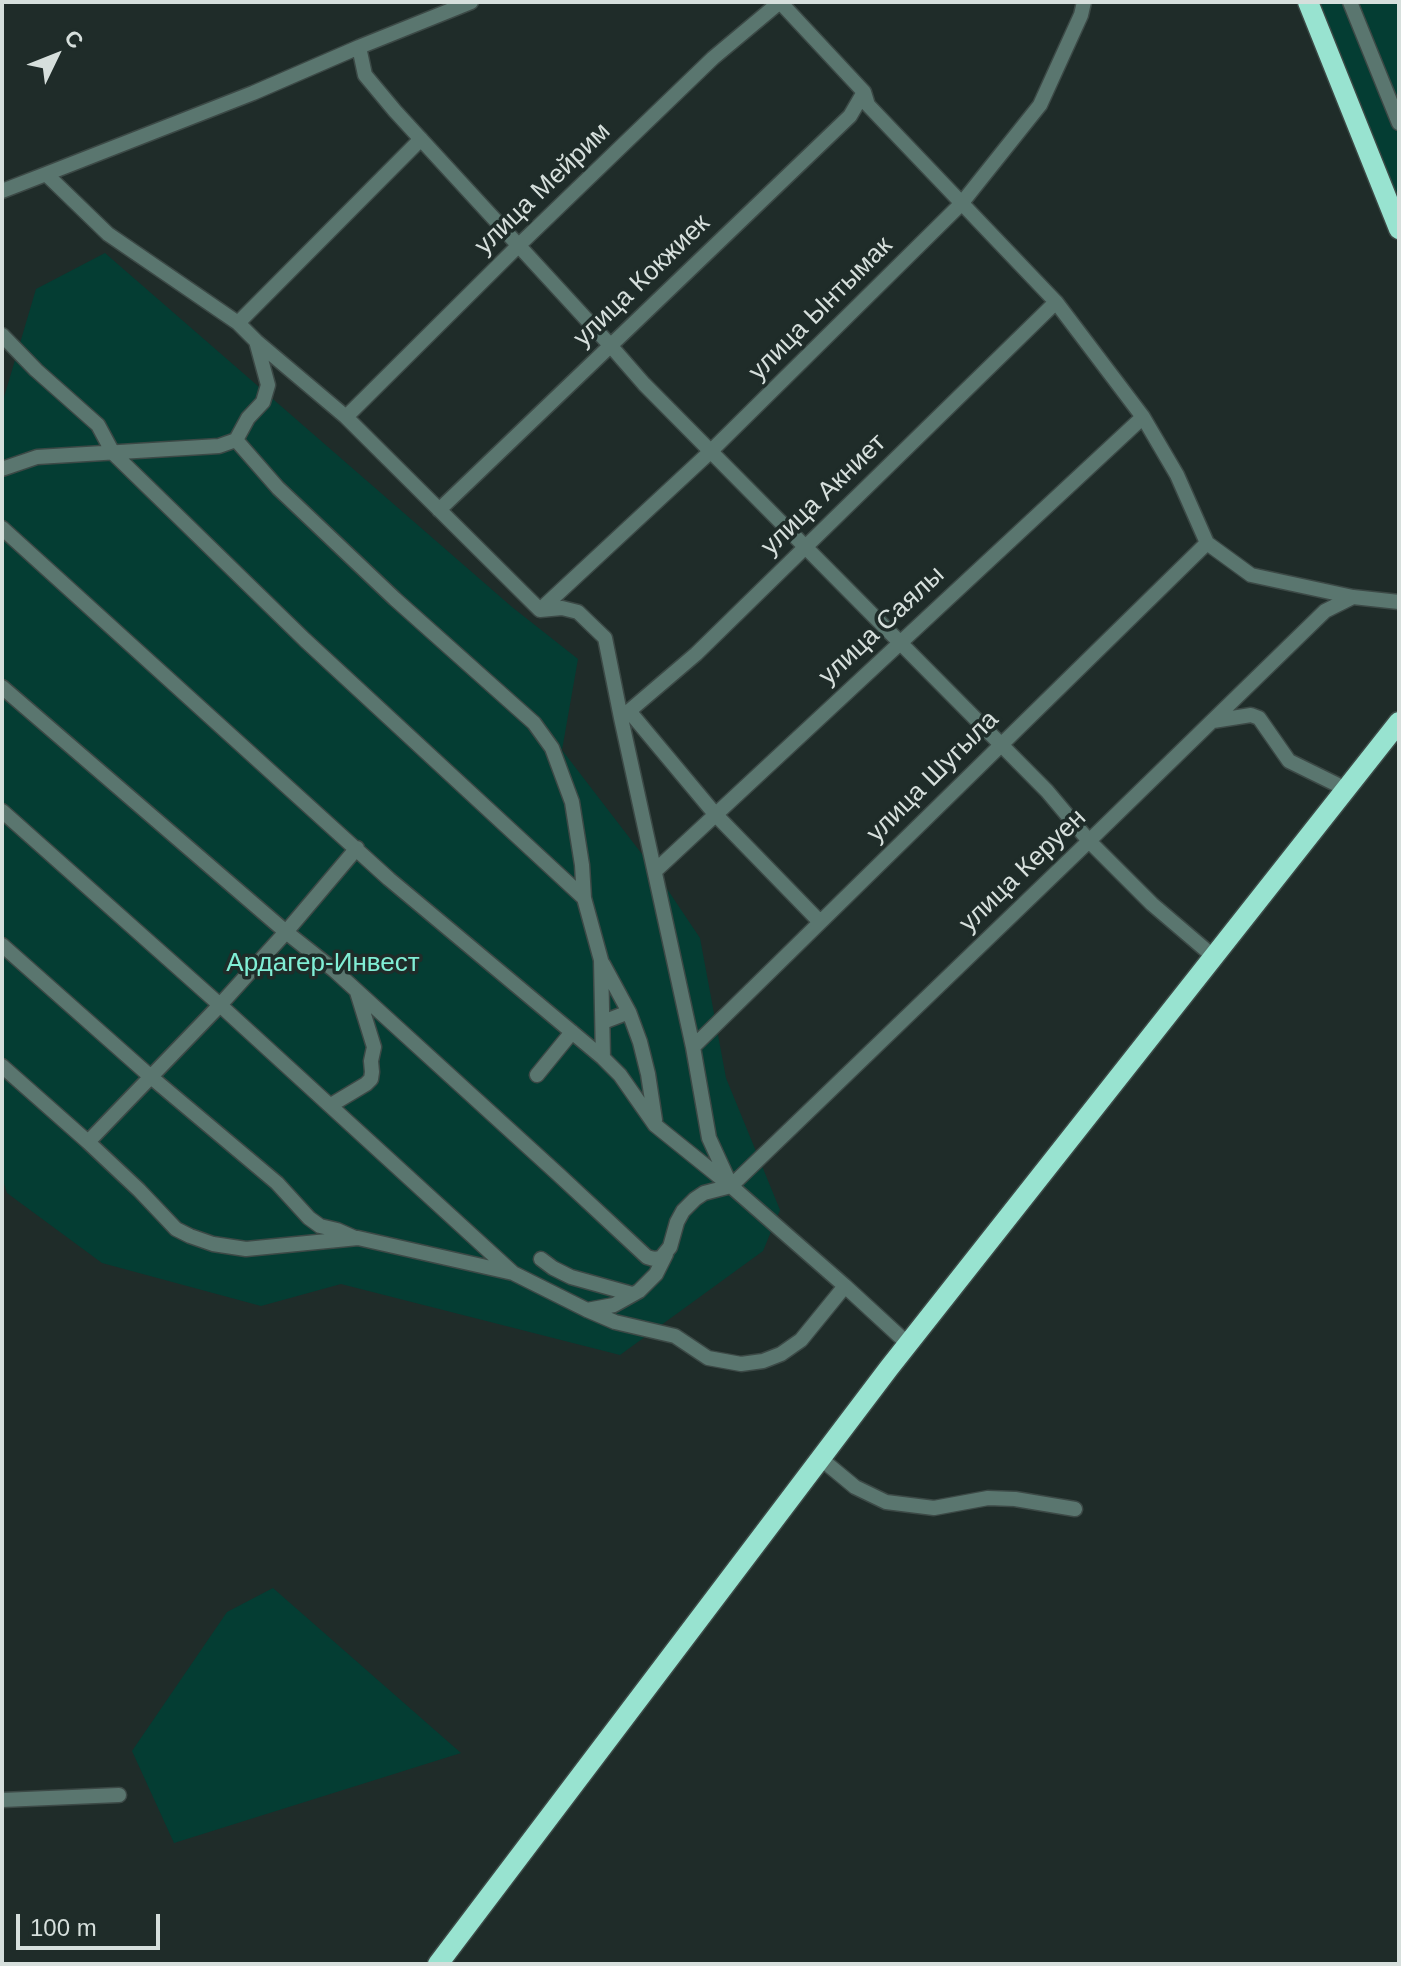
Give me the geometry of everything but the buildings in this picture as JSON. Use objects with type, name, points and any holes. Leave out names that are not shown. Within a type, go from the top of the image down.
[{"type":"highway","points":[[1308,2],[1399,229]]},
{"type":"highway","points":[[438,1964],[908,1344],[1399,722]]},
{"type":"street","points":[[2,191],[253,93],[471,2]]},
{"type":"street","name":"улица Мейрим","points":[[346,417],[713,58],[780,2],[961,204],[1056,302],[1143,417],[1177,475],[1207,543]]},
{"type":"street","name":"улица Ынтымак","points":[[540,610],[710,452],[961,204],[1040,105],[1084,2]]},
{"type":"street","points":[[1350,2],[1399,123]]},
{"type":"street","points":[[359,47],[365,75],[644,384],[1047,791],[1089,841],[1152,904],[1214,957]]},
{"type":"street","name":"улица Кокжиек","points":[[439,510],[866,99]]},
{"type":"street","points":[[238,323],[421,140]]},
{"type":"street","points":[[46,174],[108,234],[238,323],[346,417],[540,610],[562,608],[578,612],[605,638],[625,715],[709,1138],[731,1186]]},
{"type":"street","name":"улица Акниет","points":[[625,715],[696,654],[1056,302]]},
{"type":"street","points":[[2,335],[98,425],[113,453],[305,640],[584,898]]},
{"type":"street","points":[[2,469],[37,457],[219,446],[236,440],[248,418],[263,402],[268,385],[256,341]]},
{"type":"street","name":"улица Саялы","points":[[655,871],[1143,417]]},
{"type":"street","points":[[236,440],[278,488],[395,599],[534,723],[552,748],[572,802],[584,898],[601,960],[629,1012],[640,1042],[655,1125]]},
{"type":"street","points":[[2,528],[389,879],[603,1058],[620,1075],[655,1125],[731,1186],[908,1344]]},
{"type":"street","points":[[1207,543],[1251,575],[1353,597],[1399,602]]},
{"type":"street","name":"улица Шугыла","points":[[693,1047],[1207,543]]},
{"type":"street","name":"улица Керуен","points":[[731,1186],[1325,611],[1353,597]]},
{"type":"street","points":[[2,687],[334,970],[647,1257],[661,1258],[666,1253]]},
{"type":"street","points":[[625,715],[820,922]]},
{"type":"street","points":[[1212,721],[1251,715],[1259,718],[1289,761],[1346,789]]},
{"type":"street","points":[[2,811],[331,1105],[513,1273]]},
{"type":"street","points":[[88,1142],[220,1005],[357,848]]},
{"type":"street","points":[[2,945],[277,1183],[320,1226],[355,1238],[513,1273],[615,1322],[675,1336],[708,1358],[741,1364],[763,1361],[781,1354],[801,1340],[845,1286]]},
{"type":"street","points":[[601,960],[603,1058]]},
{"type":"street","points":[[331,1105],[371,1079],[374,1047],[356,991]]},
{"type":"street","points":[[603,1022],[629,1012]]},
{"type":"street","points":[[537,1075],[572,1032]]},
{"type":"street","points":[[2,1066],[88,1142],[176,1229],[190,1236],[213,1244],[246,1249],[355,1238]]},
{"type":"street","points":[[587,1310],[614,1305],[639,1291],[656,1274],[683,1211],[704,1193],[731,1186]]},
{"type":"street","points":[[541,1259],[571,1277],[632,1294]]},
{"type":"street","points":[[820,1458],[855,1487],[886,1502],[934,1508],[988,1498],[1015,1499],[1075,1509]]},
{"type":"street","points":[[2,1800],[119,1795]]},
{"type":"green space","points":[[1319,2],[1399,2],[1399,208]]},
{"type":"green space","name":"Ардагер-Инвест","points":[[105,253],[512,607],[578,659],[562,750],[655,871],[700,938],[726,1078],[780,1210],[763,1251],[620,1355],[341,1284],[261,1306],[102,1263],[7,1193],[2,1177],[2,404],[36,289]]},
{"type":"green space","points":[[273,1588],[461,1753],[174,1843],[132,1751],[227,1612]]}]
